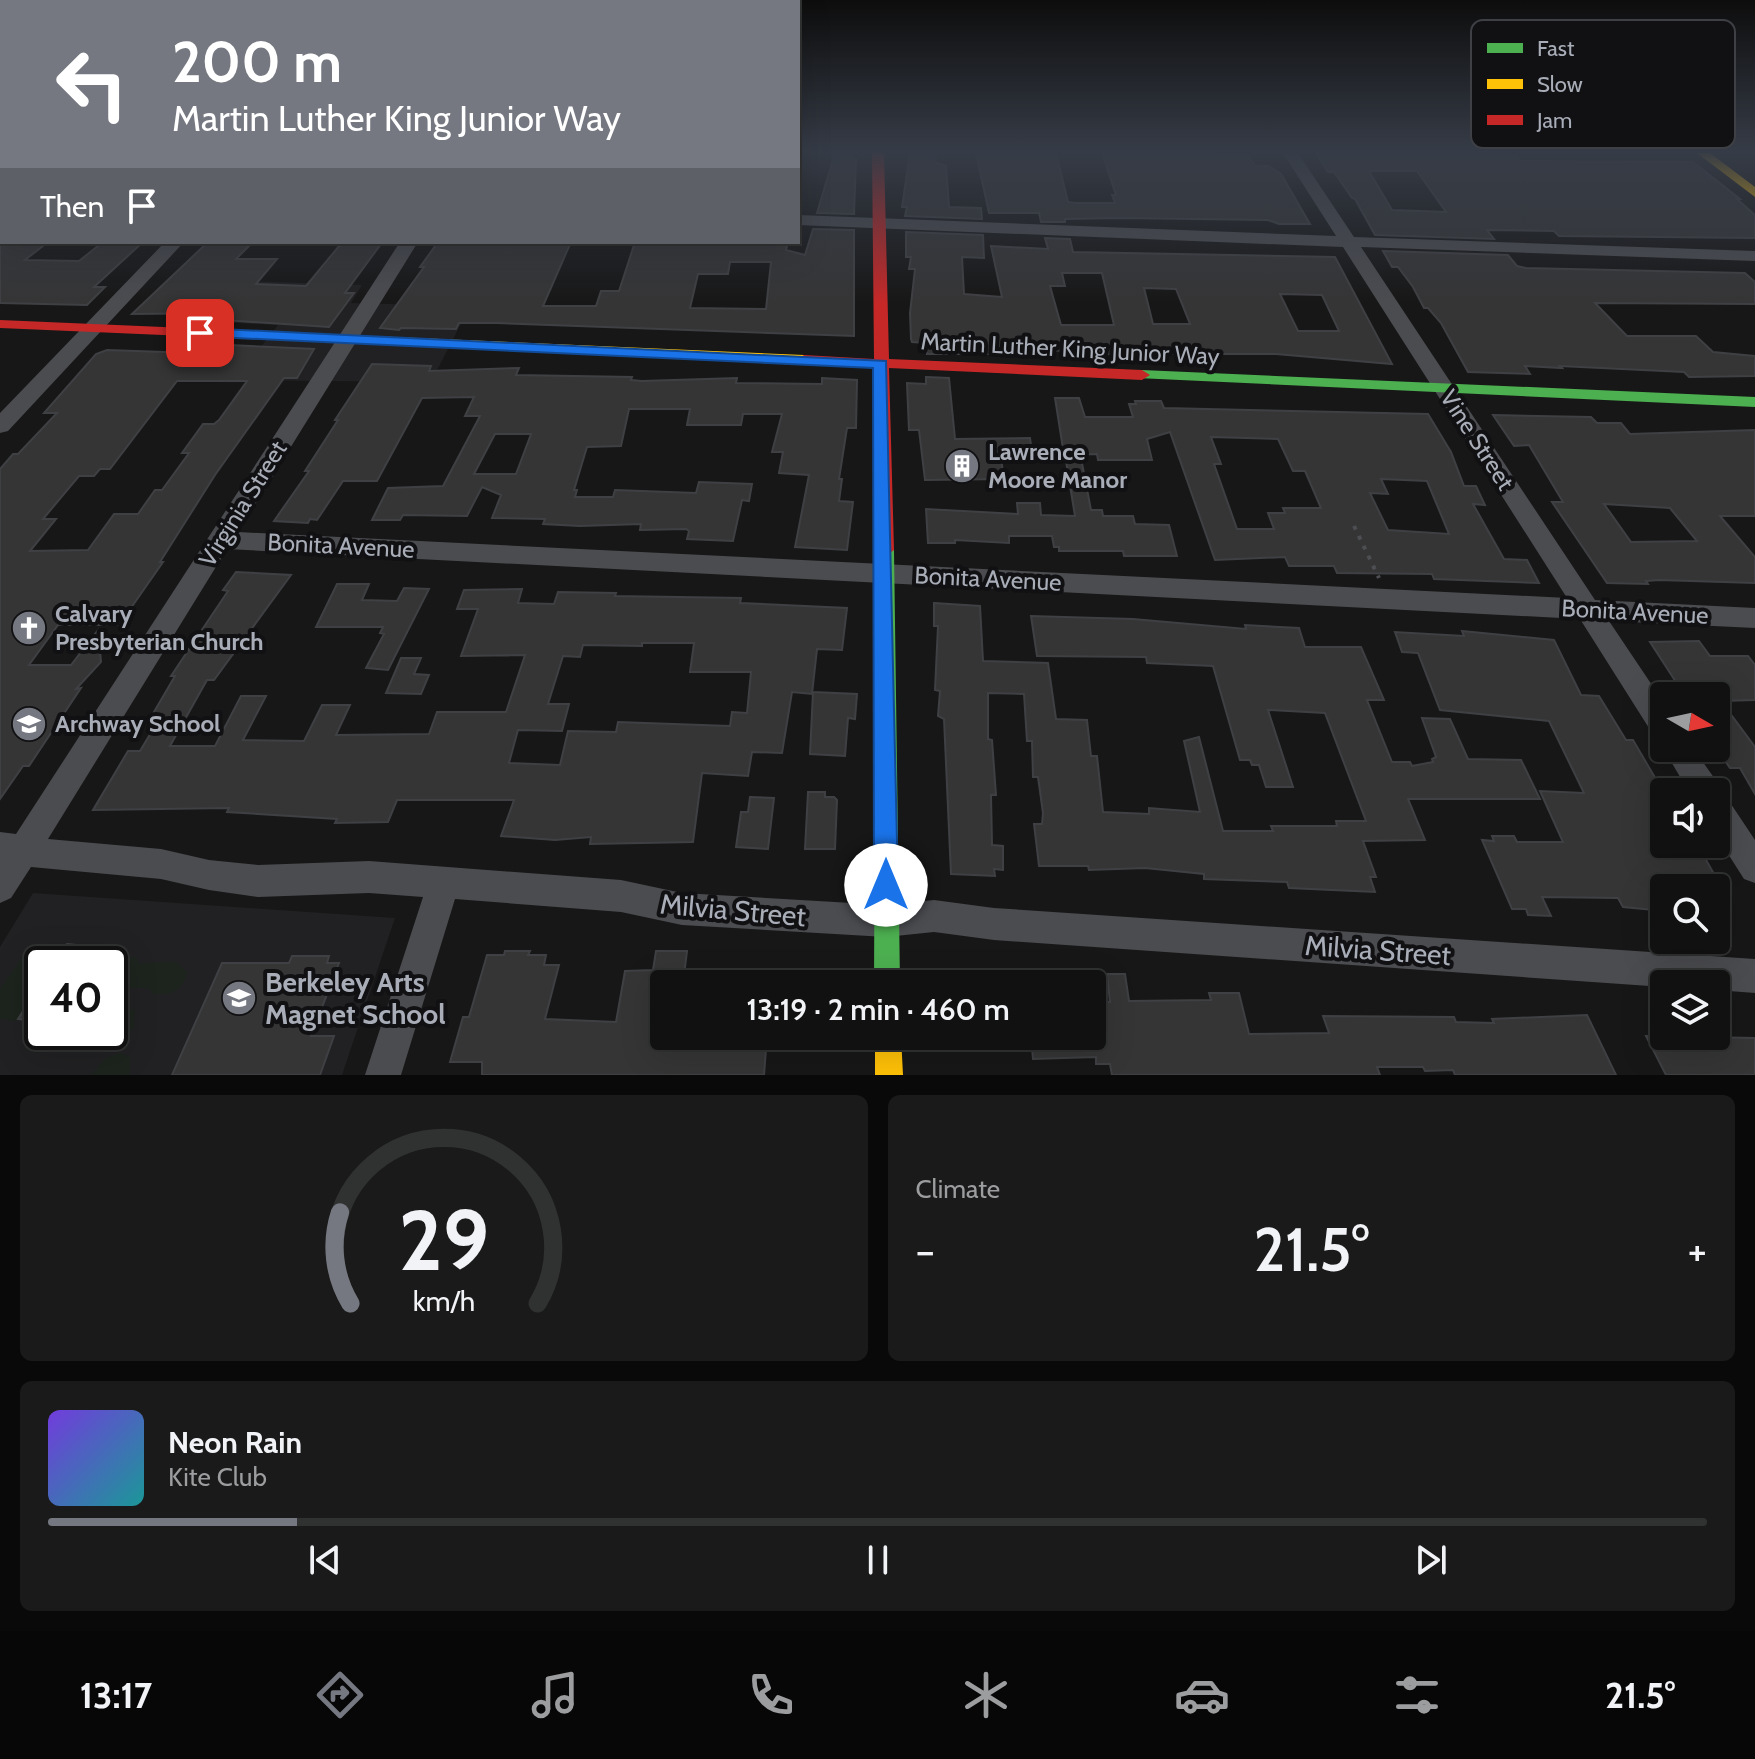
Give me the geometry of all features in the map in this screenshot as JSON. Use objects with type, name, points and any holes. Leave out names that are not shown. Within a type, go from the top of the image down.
[{"type":"street","points":[[878,203],[885,574],[887,970]]},
{"type":"street","name":"Vine Street","points":[[1324,203],[1650,705]]},
{"type":"street","points":[[800,220],[1755,256]]},
{"type":"street","points":[[0,426],[173,244]]},
{"type":"street","name":"Virginia Street","points":[[0,887],[12,849],[221,540],[408,244]]},
{"type":"street","name":"Martin Luther King Junior Way","points":[[0,324],[1755,402]]},
{"type":"street","name":"Bonita Avenue","points":[[221,540],[1755,618]]},
{"type":"street","points":[[1730,830],[1755,868]]},
{"type":"street","name":"Milvia Street","points":[[12,849],[161,864],[209,875],[258,881],[358,877],[444,882],[621,896],[682,909],[886,921],[934,916],[994,924],[1755,976]]},
{"type":"street","points":[[383,1075],[444,882]]},
{"type":"street","points":[[888,1050],[889,1075]]},
{"type":"path","points":[[1354,526],[1390,601]]},
{"type":"shaded area","points":[[248,281],[362,285],[351,303],[470,306],[431,382],[235,380],[278,325],[215,322]]},
{"type":"shaded area","name":"Berkeley Arts Magnet School","points":[[33,893],[395,918],[342,1075],[0,1075],[0,947]]},
{"type":"shaded area","points":[[24,954],[24,1008],[16,1021],[0,1019],[0,989]]},
{"type":"shaded area","points":[[128,957],[136,957],[140,964],[175,961],[187,972],[179,988],[171,992],[154,994],[148,988],[128,990]]},
{"type":"shaded area","points":[[128,1009],[135,1010],[134,1027],[128,1033]]},
{"type":"shaded area","points":[[121,1053],[130,1057],[129,1075],[91,1075],[106,1058]]},
{"type":"building","points":[[820,203],[854,203],[854,214],[817,213]]},
{"type":"building","points":[[903,203],[949,203],[949,207],[981,208],[982,219],[905,216],[907,207],[902,207]]},
{"type":"building","points":[[987,203],[1298,203],[1310,224],[1279,224],[1268,220],[1120,218],[1041,222],[1039,213],[989,213]]},
{"type":"building","points":[[1357,203],[1388,203],[1392,210],[1446,212],[1440,203],[1742,203],[1755,215],[1755,238],[1559,236],[1554,231],[1487,230],[1494,239],[1375,235]]},
{"type":"building","points":[[813,229],[854,230],[854,336],[496,323],[459,323],[456,329],[380,328],[424,267],[420,267],[437,244],[570,244],[543,306],[596,306],[601,291],[619,291],[634,244],[788,244],[786,250],[805,255]],"holes":[[[730,262],[771,262],[766,309],[690,308],[698,274],[728,274]]]},
{"type":"building","points":[[906,232],[983,235],[984,258],[962,257],[964,294],[1002,297],[991,246],[1048,249],[1045,238],[1070,239],[1073,252],[1335,257],[1392,364],[1276,354],[1073,354],[1072,351],[1035,350],[1036,354],[927,354],[927,343],[912,342],[911,339],[910,313],[915,269],[909,269],[911,257],[906,257]],"holes":[[[1062,273],[1102,273],[1114,325],[1061,325],[1050,286],[1065,286]],[[1144,288],[1176,289],[1190,324],[1153,324]],[[1280,294],[1322,295],[1339,331],[1298,331]]]},
{"type":"building","points":[[0,244],[45,244],[25,260],[79,261],[100,244],[141,244],[94,287],[105,287],[87,305],[0,303]]},
{"type":"building","points":[[206,244],[251,244],[236,259],[277,259],[256,284],[306,286],[339,246],[381,244],[345,293],[354,293],[329,327],[222,320],[228,313],[132,314]]},
{"type":"building","points":[[1383,251],[1508,255],[1517,266],[1526,268],[1745,273],[1755,282],[1755,304],[1595,303],[1627,336],[1696,336],[1713,352],[1755,356],[1755,376],[1689,377],[1684,372],[1560,366],[1562,368],[1525,366],[1530,374],[1468,372],[1441,323],[1428,308],[1424,308],[1413,287],[1398,267],[1392,267]]},
{"type":"building","points":[[229,345],[314,349],[297,378],[284,378],[215,475],[160,562],[163,562],[119,625],[58,625],[29,665],[71,665],[98,630],[101,662],[76,689],[81,688],[29,766],[23,766],[0,799],[0,469],[57,413],[44,413],[96,354],[107,350],[223,354]],"holes":[[[177,381],[247,381],[219,420],[214,424],[203,424],[182,453],[189,453],[162,490],[155,490],[138,514],[114,514],[88,550],[30,551],[56,519],[43,519],[79,476],[94,476],[100,469],[110,469]]]},
{"type":"building","points":[[372,364],[431,366],[429,371],[519,368],[516,375],[632,377],[631,380],[642,381],[737,378],[736,383],[822,384],[822,378],[857,380],[856,428],[847,428],[839,479],[842,479],[839,501],[853,502],[847,550],[795,547],[809,475],[779,473],[783,452],[772,452],[782,414],[743,414],[741,425],[687,425],[690,409],[629,409],[621,446],[587,447],[574,490],[577,490],[575,497],[613,497],[615,490],[696,493],[699,482],[752,484],[749,501],[742,500],[733,541],[687,539],[689,531],[686,529],[640,530],[641,524],[580,526],[543,524],[545,519],[492,518],[501,495],[482,487],[467,516],[403,515],[400,520],[372,520],[388,488],[443,486],[480,416],[465,416],[474,397],[422,398],[377,481],[343,481],[317,520],[310,519],[308,523],[274,521],[309,471],[305,471],[338,420],[335,420]],"holes":[[[495,434],[531,434],[516,474],[474,474]]]},
{"type":"building","points":[[926,377],[949,378],[955,439],[1030,438],[1033,459],[1001,459],[1004,479],[925,480],[919,430],[909,430],[907,383],[926,384]]},
{"type":"building","points":[[1055,398],[1079,398],[1085,417],[1133,417],[1129,404],[1136,404],[1135,401],[1161,401],[1164,408],[1428,414],[1451,452],[1464,486],[1476,486],[1485,505],[1473,504],[1504,559],[1527,560],[1539,583],[1434,579],[1432,574],[1337,573],[1334,566],[1289,566],[1285,557],[1215,560],[1170,432],[1147,439],[1152,460],[1098,460],[1097,454],[1064,455]],"holes":[[[1211,437],[1278,439],[1293,471],[1305,471],[1321,508],[1283,508],[1285,513],[1268,513],[1274,529],[1237,529],[1214,464],[1221,464]],[[1381,479],[1427,481],[1449,534],[1388,530],[1370,493],[1388,494]]]},
{"type":"building","points":[[1493,415],[1591,417],[1597,423],[1621,423],[1630,434],[1755,430],[1755,516],[1720,516],[1755,557],[1755,583],[1659,580],[1646,581],[1648,584],[1607,583],[1552,502],[1563,502],[1529,445],[1514,446]],"holes":[[[1604,504],[1670,508],[1697,541],[1631,542]]]},
{"type":"building","points":[[1081,458],[1091,510],[1102,510],[1103,516],[1133,516],[1135,524],[1169,525],[1177,556],[1124,556],[1123,551],[1059,551],[1059,547],[1054,547],[1052,536],[1009,536],[1009,543],[955,540],[955,543],[928,543],[926,509],[1018,514],[1017,503],[1040,503],[1041,515],[1075,516],[1066,461]]},
{"type":"building","points":[[236,572],[291,575],[214,680],[207,680],[170,746],[215,746],[241,696],[266,696],[243,740],[304,741],[322,705],[350,705],[336,735],[429,734],[437,712],[506,712],[525,655],[461,656],[478,609],[457,609],[464,590],[522,589],[518,603],[554,604],[558,592],[741,598],[740,603],[847,608],[842,650],[817,649],[812,694],[792,692],[782,753],[752,752],[748,776],[702,773],[693,842],[590,844],[591,837],[555,840],[501,836],[514,800],[397,800],[388,822],[335,823],[337,819],[227,812],[229,808],[93,810],[128,751],[140,751],[161,716],[151,717],[175,676],[171,676],[228,591],[223,590]],"holes":[[[694,643],[690,672],[751,672],[747,713],[732,712],[730,726],[618,722],[616,732],[568,731],[560,765],[509,763],[518,730],[562,731],[569,704],[548,704],[563,656],[580,657],[583,645]]]},
{"type":"building","points":[[337,584],[369,584],[362,600],[397,601],[404,588],[429,589],[388,670],[366,668],[384,634],[380,633],[383,627],[316,627]]},
{"type":"building","points":[[934,603],[980,606],[983,661],[1048,663],[1056,719],[1087,720],[1091,756],[1097,756],[1103,812],[1149,814],[1149,808],[1200,812],[1184,741],[1199,737],[1223,831],[1273,831],[1271,826],[1337,826],[1336,821],[1366,821],[1325,713],[1268,710],[1293,787],[1266,787],[1259,765],[1252,765],[1250,760],[1240,760],[1213,666],[1147,663],[1146,657],[1037,656],[1031,616],[1133,619],[1246,629],[1245,625],[1299,628],[1305,647],[1361,647],[1384,700],[1367,700],[1392,762],[1410,762],[1412,766],[1433,762],[1432,759],[1436,757],[1422,718],[1450,719],[1468,759],[1521,760],[1540,799],[1408,799],[1425,840],[1363,841],[1376,877],[1370,877],[1375,892],[1289,888],[1287,882],[1204,879],[1204,874],[1145,868],[1089,870],[1088,866],[1039,866],[1034,824],[1042,824],[1043,813],[1038,777],[1033,777],[1032,741],[1027,741],[1024,694],[988,693],[988,739],[992,740],[996,795],[991,795],[992,845],[1003,846],[1003,870],[994,869],[995,876],[951,874],[944,719],[938,716],[940,691],[935,690],[938,626],[934,626]]},
{"type":"building","points":[[1462,631],[1554,640],[1581,695],[1599,696],[1626,740],[1633,740],[1655,778],[1650,778],[1650,858],[1705,858],[1714,874],[1650,874],[1650,910],[1623,907],[1618,898],[1542,897],[1551,916],[1528,915],[1526,909],[1512,909],[1482,840],[1494,841],[1492,836],[1514,836],[1517,842],[1563,842],[1540,791],[1584,793],[1549,721],[1440,710],[1418,653],[1402,652],[1395,632],[1464,636]]},
{"type":"building","points":[[1699,641],[1710,656],[1748,656],[1755,665],[1755,700],[1730,701],[1730,682],[1676,682],[1650,642]]},
{"type":"building","points":[[401,658],[421,658],[414,674],[429,675],[421,694],[386,693]]},
{"type":"building","points":[[813,692],[857,694],[855,719],[848,718],[845,756],[810,754]]},
{"type":"building","points":[[1730,713],[1755,747],[1755,794],[1740,768],[1730,768],[1726,762],[1730,762]]},
{"type":"building","points":[[808,792],[825,792],[825,797],[837,800],[835,849],[805,849]]},
{"type":"building","points":[[750,797],[774,798],[768,849],[736,847],[741,812],[748,812]]},
{"type":"building","points":[[505,951],[530,951],[528,955],[546,955],[544,965],[559,965],[545,1019],[616,1022],[625,971],[650,970],[650,1050],[766,1050],[764,1075],[482,1075],[482,1062],[450,1062],[463,1017],[469,1017],[487,955],[504,955]]},
{"type":"building","points":[[656,951],[687,951],[685,970],[653,970]]},
{"type":"building","points":[[292,956],[329,956],[327,963],[339,963],[311,1036],[334,1036],[320,1075],[172,1075],[222,963],[289,963]]},
{"type":"building","points":[[1107,974],[1125,974],[1129,1001],[1211,1000],[1209,993],[1239,993],[1249,1034],[1329,1033],[1323,1016],[1454,1017],[1456,1022],[1494,1023],[1492,1019],[1587,1015],[1616,1075],[1455,1075],[1453,1070],[1377,1067],[1380,1075],[1112,1075],[1110,1064],[1096,1064],[1096,1057],[1033,1059],[1032,1050],[1106,1050],[1106,1002],[1110,1002]]},
{"type":"building","points":[[1730,1038],[1755,1038],[1755,1075],[1666,1075],[1653,1050],[1730,1050]]},
{"type":"traffic: fast","points":[[1142,375],[1755,402]]},
{"type":"traffic: fast","points":[[885,550],[887,970]]},
{"type":"traffic: slow","points":[[371,340],[804,360]]},
{"type":"traffic: slow","points":[[888,1050],[889,1075]]},
{"type":"traffic: jam","points":[[879,203],[885,550]]},
{"type":"traffic: jam","points":[[0,324],[371,340]]},
{"type":"traffic: jam","points":[[804,360],[1142,375]]},
{"type":"place","name":"Lawrence Moore Manor","points":[[962,466]]},
{"type":"place","name":"Calvary Presbyterian Church","points":[[29,628]]},
{"type":"place","name":"Archway School","points":[[29,724]]},
{"type":"place","name":"Berkeley Arts Magnet School","points":[[239,998]]},
{"type":"route","points":[[200,333],[881,364],[886,885]]}]
